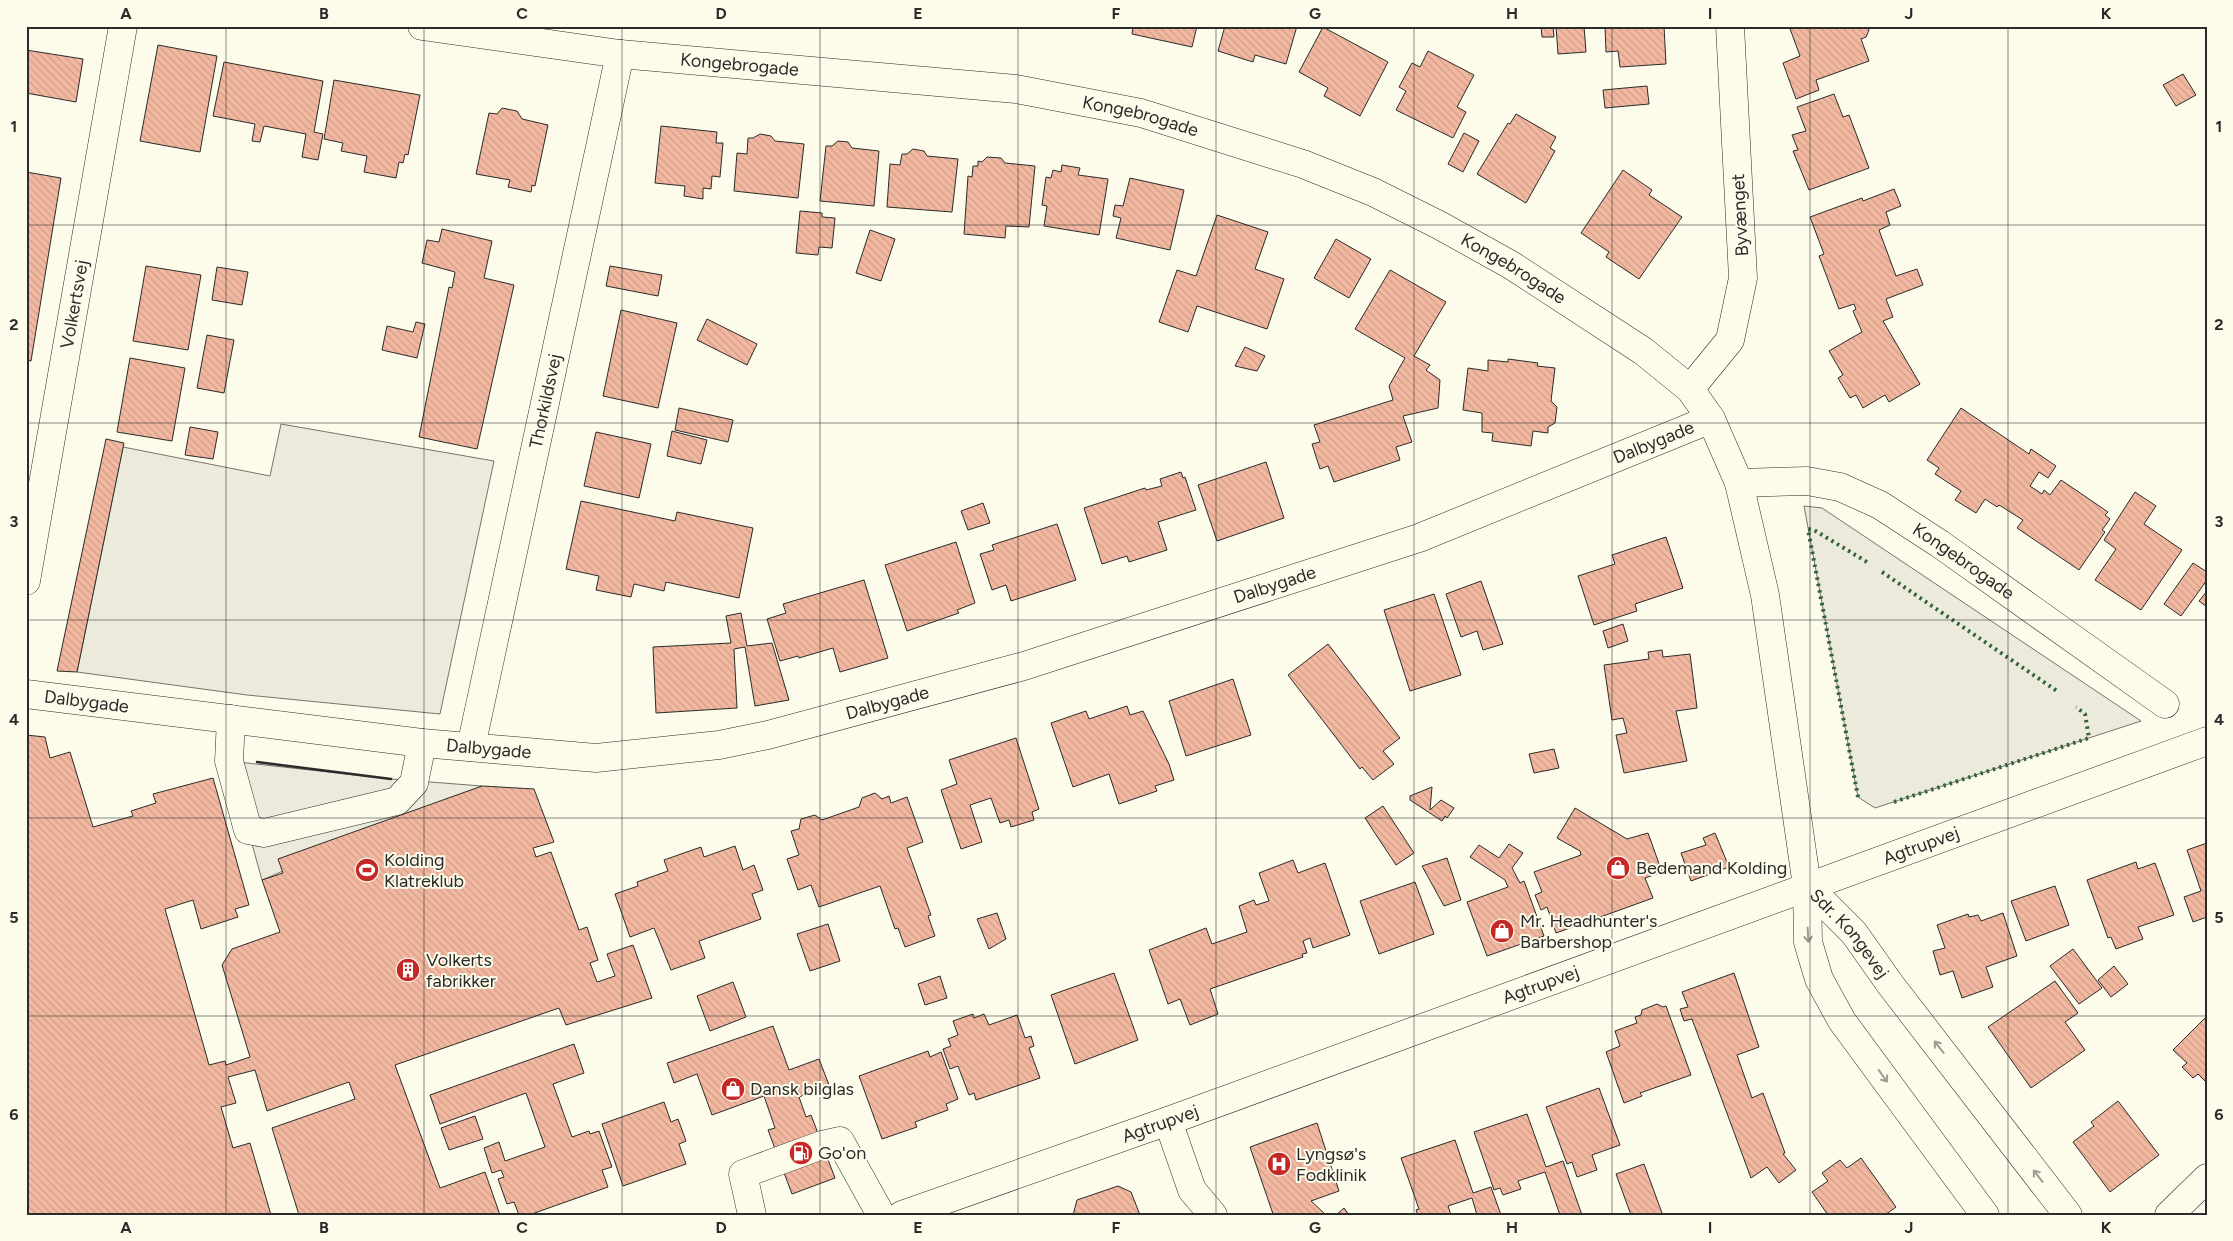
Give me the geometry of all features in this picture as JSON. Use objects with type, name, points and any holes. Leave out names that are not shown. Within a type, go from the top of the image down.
[{"type":"street","name":"Volkertsvej","points":[[26,581],[123,26]]},
{"type":"street","name":"Kongebrogade","points":[[422,26],[620,54],[1016,89],[1142,113],[1303,164],[1374,192],[1511,265],[1643,351],[1690,389],[1711,419],[1739,483],[1765,595],[1807,886]]},
{"type":"street","name":"Byvænget","points":[[1690,389],[1730,340],[1743,278],[1730,26]]},
{"type":"street","name":"Thorkildsvej","points":[[471,747],[620,54]]},
{"type":"street","name":"Dalbygade","points":[[26,694],[422,743],[596,758],[719,745],[787,730],[1024,666],[1419,538],[1711,419]]},
{"type":"street","name":"Kongebrogade","points":[[1739,483],[1807,481],[1840,487],[1880,505],[1940,544],[2165,704]]},
{"type":"street","points":[[231,719],[229,761],[248,830],[264,833],[397,801],[414,783],[422,743]]},
{"type":"street","name":"Agtrupvej","points":[[902,1215],[1168,1121],[2207,741]]},
{"type":"street","name":"Sdr. Kongevej","points":[[1807,886],[1808,942],[1819,979],[1842,1021],[1985,1215]]},
{"type":"street","name":"Sdr. Kongevej","points":[[1807,886],[1854,933],[1890,984],[2068,1215]]},
{"type":"street","points":[[1168,1121],[1192,1190],[1213,1215]]},
{"type":"street","points":[[752,1215],[743,1174],[822,1145],[840,1141],[881,1215]]},
{"type":"street","points":[[2169,1215],[2207,1178]]},
{"type":"shaded area","points":[[281,424],[494,461],[440,714],[247,695],[77,672],[123,447],[270,476]]},
{"type":"shaded area","points":[[1804,506],[1822,508],[2141,721],[1875,808],[1858,797]]},
{"type":"shaded area","points":[[229,761],[391,779],[482,786],[262,880]]},
{"type":"building","points":[[1133,26],[1197,26],[1192,47],[1132,34]]},
{"type":"building","points":[[1225,26],[1297,26],[1286,64],[1255,55],[1253,62],[1218,51]]},
{"type":"building","points":[[1541,26],[1553,26],[1554,37],[1542,37]]},
{"type":"building","points":[[1556,26],[1584,26],[1586,52],[1558,54]]},
{"type":"building","points":[[1605,26],[1664,26],[1666,64],[1620,67],[1618,51],[1606,52]]},
{"type":"building","points":[[1789,26],[1868,26],[1869,30],[1866,37],[1861,39],[1869,61],[1816,80],[1819,90],[1796,99],[1783,63],[1800,56]]},
{"type":"building","points":[[1323,27],[1388,62],[1360,116],[1324,96],[1328,88],[1299,72]]},
{"type":"building","points":[[158,45],[217,56],[200,152],[140,141]]},
{"type":"building","points":[[26,50],[83,59],[76,102],[26,93]]},
{"type":"building","points":[[1428,51],[1474,75],[1457,107],[1466,112],[1453,138],[1396,110],[1406,91],[1399,87],[1412,63],[1420,67]]},
{"type":"building","points":[[224,62],[323,81],[314,132],[323,134],[318,160],[302,157],[306,134],[264,126],[260,142],[252,141],[255,124],[213,116]]},
{"type":"building","points":[[2183,74],[2196,95],[2176,106],[2163,85]]},
{"type":"building","points":[[334,80],[420,95],[408,155],[405,154],[403,163],[399,162],[396,178],[364,172],[367,156],[341,151],[343,143],[324,139]]},
{"type":"building","points":[[1647,86],[1649,104],[1605,108],[1603,90]]},
{"type":"building","points":[[1834,94],[1843,117],[1849,115],[1869,168],[1809,190],[1793,151],[1798,150],[1792,135],[1806,131],[1797,107]]},
{"type":"building","points":[[502,108],[517,111],[522,119],[548,125],[535,186],[532,185],[531,192],[508,187],[510,180],[476,174],[489,113],[497,114]]},
{"type":"building","points":[[1516,114],[1556,137],[1550,148],[1555,151],[1526,203],[1477,174],[1508,123],[1510,124]]},
{"type":"building","points":[[661,126],[717,132],[716,143],[723,143],[720,177],[712,176],[711,189],[703,188],[703,199],[684,196],[685,186],[655,183]]},
{"type":"building","points":[[1464,133],[1479,141],[1463,172],[1448,164]]},
{"type":"building","points":[[760,134],[771,136],[775,141],[804,144],[798,198],[734,191],[737,153],[747,154],[748,138],[753,138]]},
{"type":"building","points":[[838,141],[848,142],[852,148],[879,151],[874,206],[820,201],[826,146],[832,146]]},
{"type":"building","points":[[913,149],[924,151],[927,156],[958,159],[952,212],[887,207],[890,164],[900,165],[902,154],[907,154]]},
{"type":"building","points":[[987,157],[1001,158],[1005,163],[1035,166],[1029,227],[1006,226],[1005,238],[964,234],[968,176],[972,177],[973,166],[978,166],[978,161],[982,162]]},
{"type":"building","points":[[1062,165],[1080,168],[1078,175],[1108,179],[1099,235],[1044,226],[1047,206],[1042,205],[1046,177],[1051,178],[1053,170],[1061,172]]},
{"type":"building","points":[[1623,170],[1652,190],[1649,195],[1682,217],[1639,279],[1606,257],[1609,252],[1581,233]]},
{"type":"building","points":[[26,172],[61,178],[31,361],[26,360]]},
{"type":"building","points":[[1130,178],[1184,190],[1170,250],[1116,238],[1121,218],[1113,216],[1115,205],[1123,206]]},
{"type":"building","points":[[1894,189],[1901,206],[1886,212],[1890,225],[1879,230],[1896,276],[1917,269],[1923,285],[1886,299],[1893,317],[1883,321],[1920,384],[1889,402],[1885,395],[1863,408],[1856,395],[1850,398],[1838,378],[1843,375],[1829,351],[1862,332],[1853,311],[1856,309],[1854,304],[1839,309],[1819,256],[1824,254],[1810,217],[1862,198],[1863,201]]},
{"type":"building","points":[[800,211],[822,213],[822,217],[835,218],[832,248],[819,247],[818,255],[796,253]]},
{"type":"building","points":[[1217,215],[1268,232],[1255,269],[1284,279],[1267,329],[1197,306],[1188,332],[1159,322],[1177,270],[1196,276]]},
{"type":"building","points":[[442,229],[492,241],[484,278],[514,285],[477,449],[419,437],[449,287],[452,288],[455,272],[422,263],[427,240],[439,242]]},
{"type":"building","points":[[870,230],[895,239],[881,281],[856,273]]},
{"type":"building","points":[[1336,239],[1371,259],[1349,298],[1314,278]]},
{"type":"building","points":[[146,266],[201,275],[188,350],[133,341]]},
{"type":"building","points":[[610,266],[662,275],[658,296],[606,286]]},
{"type":"building","points":[[217,267],[248,272],[242,305],[212,300]]},
{"type":"building","points":[[1390,270],[1446,302],[1414,356],[1430,365],[1426,370],[1440,380],[1438,408],[1403,416],[1412,442],[1396,447],[1400,460],[1334,482],[1328,466],[1320,469],[1312,444],[1320,442],[1314,425],[1393,400],[1389,386],[1405,358],[1355,329]]},
{"type":"building","points":[[621,310],[677,323],[658,408],[603,396]]},
{"type":"building","points":[[707,319],[757,344],[747,365],[697,340]]},
{"type":"building","points":[[416,322],[425,324],[417,358],[382,350],[387,326],[413,332]]},
{"type":"building","points":[[207,335],[234,340],[224,393],[197,388]]},
{"type":"building","points":[[1245,347],[1265,356],[1257,371],[1235,366]]},
{"type":"building","points":[[130,358],[185,368],[172,441],[117,432]]},
{"type":"building","points":[[1508,359],[1538,363],[1537,366],[1555,368],[1551,401],[1557,407],[1555,423],[1548,427],[1548,433],[1533,431],[1531,446],[1492,441],[1493,433],[1482,432],[1482,413],[1463,410],[1468,368],[1488,371],[1488,360],[1508,362]]},
{"type":"building","points":[[679,408],[733,420],[728,442],[675,430]]},
{"type":"building","points":[[1961,408],[2029,454],[2031,449],[2056,466],[2048,478],[2039,472],[2030,486],[2042,494],[2044,490],[2050,495],[2061,480],[2108,512],[2105,515],[2110,519],[2102,530],[2105,532],[2079,570],[2017,528],[2023,520],[1999,505],[1997,507],[1985,499],[1976,513],[1955,500],[1961,491],[1935,474],[1939,468],[1927,460]]},
{"type":"building","points":[[190,427],[218,432],[213,459],[185,455]]},
{"type":"building","points":[[672,431],[707,440],[701,464],[667,456]]},
{"type":"building","points":[[596,432],[651,444],[639,498],[584,486]]},
{"type":"building","points":[[106,439],[124,443],[77,672],[57,671]]},
{"type":"building","points":[[1266,462],[1284,518],[1217,541],[1198,485]]},
{"type":"building","points":[[1181,472],[1183,478],[1185,477],[1196,510],[1158,522],[1167,550],[1129,562],[1127,556],[1102,564],[1084,508],[1145,488],[1146,490],[1162,486],[1160,479]]},
{"type":"building","points":[[2135,492],[2156,506],[2144,524],[2182,550],[2141,610],[2095,580],[2116,549],[2104,540]]},
{"type":"building","points":[[581,501],[675,521],[677,512],[753,528],[739,598],[666,582],[664,591],[634,584],[631,597],[596,590],[599,576],[566,569]]},
{"type":"building","points":[[983,503],[990,523],[968,530],[961,511]]},
{"type":"building","points":[[1057,524],[1076,580],[1011,601],[1006,585],[992,590],[980,554],[994,550],[992,545]]},
{"type":"building","points":[[1666,537],[1683,588],[1635,604],[1637,611],[1594,625],[1578,576],[1615,564],[1612,555]]},
{"type":"building","points":[[956,542],[975,603],[957,610],[959,613],[907,631],[885,565]]},
{"type":"building","points":[[2193,563],[2207,572],[2207,580],[2181,616],[2164,604]]},
{"type":"building","points":[[864,580],[888,658],[840,672],[833,648],[799,658],[798,656],[780,661],[767,619],[786,613],[783,604]]},
{"type":"building","points":[[1481,581],[1503,644],[1483,650],[1477,631],[1461,637],[1446,594]]},
{"type":"building","points":[[2207,591],[2207,607],[2199,601]]},
{"type":"building","points":[[1434,594],[1461,675],[1410,691],[1384,610]]},
{"type":"building","points":[[741,613],[747,646],[772,643],[789,700],[755,706],[745,647],[734,649],[737,708],[656,713],[653,647],[731,643],[726,616]]},
{"type":"building","points":[[1623,624],[1628,641],[1608,648],[1603,631]]},
{"type":"building","points":[[1328,644],[1400,738],[1383,751],[1394,764],[1373,780],[1362,767],[1360,769],[1288,675]]},
{"type":"building","points":[[1662,650],[1663,657],[1690,654],[1697,708],[1676,711],[1687,761],[1624,773],[1616,735],[1627,733],[1623,718],[1612,720],[1604,665],[1649,659],[1648,652]]},
{"type":"building","points":[[1233,679],[1251,735],[1186,756],[1169,701]]},
{"type":"building","points":[[1127,706],[1130,715],[1143,711],[1169,764],[1174,780],[1155,786],[1157,791],[1119,804],[1109,774],[1073,787],[1051,723],[1086,711],[1089,719]]},
{"type":"building","name":"Volkerts fabrikker","points":[[26,735],[45,737],[50,758],[70,752],[93,827],[133,816],[131,811],[156,803],[153,794],[213,778],[249,905],[235,909],[238,917],[201,929],[193,900],[165,909],[209,1065],[225,1061],[226,1065],[250,1057],[222,965],[232,949],[280,932],[262,880],[283,873],[278,859],[482,786],[534,789],[554,842],[533,848],[536,857],[551,852],[579,930],[587,927],[598,960],[590,963],[597,982],[615,976],[607,954],[633,945],[652,998],[566,1025],[559,1008],[395,1065],[440,1188],[485,1172],[500,1215],[299,1215],[272,1128],[355,1099],[349,1082],[267,1111],[255,1070],[228,1077],[236,1103],[221,1107],[233,1148],[250,1143],[271,1215],[26,1215]]},
{"type":"building","points":[[1016,738],[1039,809],[1032,812],[1034,820],[1011,827],[1009,820],[1000,823],[991,798],[970,805],[982,842],[961,849],[941,790],[957,784],[949,760]]},
{"type":"building","points":[[1554,749],[1559,768],[1534,773],[1529,754]]},
{"type":"building","points":[[1432,787],[1430,810],[1441,800],[1454,808],[1447,818],[1445,816],[1442,821],[1410,800],[1410,796]]},
{"type":"building","points":[[875,793],[882,799],[889,796],[891,803],[907,797],[923,842],[907,848],[931,915],[928,916],[935,936],[905,947],[898,928],[895,929],[880,886],[819,907],[811,885],[798,890],[787,859],[799,855],[791,831],[799,829],[801,819],[815,815],[822,820],[859,807],[862,798]]},
{"type":"building","points":[[1383,806],[1414,853],[1396,865],[1365,818]]},
{"type":"building","points":[[1575,808],[1627,839],[1648,833],[1662,872],[1645,878],[1653,898],[1556,933],[1547,907],[1541,910],[1535,895],[1542,892],[1534,872],[1581,855],[1580,851],[1557,838]]},
{"type":"building","points":[[1715,833],[1729,867],[1691,881],[1681,853],[1706,845],[1703,838]]},
{"type":"building","points":[[2207,843],[2207,917],[2193,922],[2184,897],[2201,891],[2187,850]]},
{"type":"building","points":[[1509,844],[1523,853],[1512,868],[1520,883],[1524,881],[1544,936],[1487,956],[1467,902],[1508,887],[1505,880],[1470,857],[1479,845],[1499,858]]},
{"type":"building","points":[[735,846],[743,870],[754,865],[763,890],[752,894],[761,919],[699,941],[705,958],[671,970],[654,928],[630,937],[615,894],[638,886],[637,882],[668,871],[664,860],[701,847],[704,857]]},
{"type":"building","points":[[1447,858],[1461,900],[1444,906],[1422,866]]},
{"type":"building","points":[[1293,860],[1298,873],[1325,863],[1350,935],[1313,948],[1310,938],[1303,941],[1307,953],[1302,954],[1303,957],[1210,989],[1218,1014],[1190,1025],[1180,999],[1168,1004],[1149,950],[1206,928],[1212,944],[1247,932],[1239,906],[1254,900],[1256,905],[1269,901],[1259,873]]},
{"type":"building","points":[[2136,862],[2138,869],[2155,863],[2174,915],[2138,927],[2143,939],[2116,949],[2111,937],[2108,938],[2087,880]]},
{"type":"building","points":[[1415,882],[1434,934],[1379,954],[1360,901]]},
{"type":"building","points":[[2055,886],[2069,925],[2026,941],[2011,901]]},
{"type":"building","points":[[997,913],[1006,939],[989,949],[977,919]]},
{"type":"building","points":[[2003,913],[2017,956],[1986,967],[1993,987],[1962,998],[1953,971],[1940,975],[1933,951],[1945,948],[1937,925],[1968,914],[1969,917],[1978,915],[1981,921]]},
{"type":"building","points":[[828,924],[840,961],[810,971],[797,934]]},
{"type":"building","points":[[2073,949],[2102,988],[2079,1004],[2050,966]]},
{"type":"building","points":[[2114,966],[2128,984],[2111,997],[2098,980]]},
{"type":"building","points":[[1114,973],[1138,1040],[1075,1064],[1051,995]]},
{"type":"building","points":[[1734,973],[1759,1047],[1737,1055],[1752,1098],[1763,1093],[1785,1153],[1783,1154],[1796,1170],[1779,1183],[1767,1167],[1751,1178],[1692,1019],[1684,1021],[1680,1009],[1688,1007],[1682,992]]},
{"type":"building","points":[[940,976],[947,998],[925,1005],[918,984]]},
{"type":"building","points":[[2055,981],[2078,1013],[2065,1022],[2085,1050],[2031,1088],[1988,1027]]},
{"type":"building","points":[[733,982],[746,1017],[710,1031],[697,996]]},
{"type":"building","points":[[1657,1004],[1663,1007],[1666,1006],[1691,1075],[1640,1093],[1642,1096],[1624,1103],[1606,1052],[1620,1046],[1615,1031],[1637,1023],[1635,1017],[1641,1015],[1642,1010]]},
{"type":"building","points":[[973,1014],[974,1018],[984,1014],[989,1025],[1017,1015],[1025,1038],[1031,1036],[1034,1046],[1029,1048],[1040,1078],[976,1100],[974,1093],[969,1095],[958,1066],[950,1069],[943,1049],[951,1046],[948,1039],[958,1035],[953,1021]]},
{"type":"building","points":[[2207,1016],[2207,1083],[2198,1074],[2193,1078],[2182,1067],[2187,1063],[2173,1050]]},
{"type":"building","points":[[773,1026],[789,1070],[819,1059],[829,1085],[799,1097],[806,1117],[811,1115],[835,1178],[792,1194],[768,1130],[775,1128],[764,1096],[712,1115],[697,1074],[674,1083],[667,1063]]},
{"type":"building","points":[[574,1044],[584,1073],[553,1084],[572,1137],[589,1131],[590,1134],[599,1131],[612,1167],[602,1170],[608,1187],[529,1215],[519,1215],[514,1202],[507,1204],[498,1179],[504,1177],[501,1170],[492,1173],[484,1148],[499,1142],[505,1161],[545,1147],[526,1093],[440,1124],[430,1095]]},
{"type":"building","points":[[928,1051],[930,1057],[941,1052],[958,1099],[946,1104],[948,1110],[915,1122],[917,1127],[882,1139],[859,1076]]},
{"type":"building","points":[[1599,1088],[1620,1145],[1592,1155],[1597,1170],[1577,1177],[1572,1162],[1567,1164],[1546,1107]]},
{"type":"building","points":[[2118,1101],[2159,1155],[2110,1192],[2073,1142],[2094,1126],[2091,1122]]},
{"type":"building","points":[[664,1102],[671,1122],[678,1119],[686,1141],[679,1144],[686,1164],[623,1186],[602,1124]]},
{"type":"building","points":[[1527,1114],[1546,1167],[1563,1161],[1582,1215],[1560,1215],[1545,1172],[1518,1181],[1521,1189],[1503,1195],[1500,1188],[1494,1190],[1474,1132]]},
{"type":"building","points":[[475,1116],[483,1139],[449,1150],[441,1128]]},
{"type":"building","points":[[1317,1123],[1339,1191],[1311,1201],[1326,1215],[1273,1214],[1250,1147]]},
{"type":"building","points":[[1455,1140],[1473,1193],[1491,1187],[1501,1215],[1477,1215],[1472,1198],[1448,1206],[1451,1215],[1418,1215],[1416,1210],[1419,1209],[1401,1158]]},
{"type":"building","points":[[1861,1158],[1896,1207],[1885,1215],[1828,1215],[1812,1192],[1828,1181],[1822,1173],[1840,1160],[1847,1168]]},
{"type":"building","points":[[1644,1164],[1662,1213],[1658,1215],[1631,1215],[1616,1174]]},
{"type":"building","points":[[1118,1186],[1131,1192],[1140,1215],[1073,1215],[1077,1200]]},
{"type":"building","points":[[1344,1208],[1349,1215],[1336,1215]]},
{"type":"hedge","points":[[1858,797],[1808,529],[1814,530],[1867,562]]},
{"type":"hedge","points":[[1882,572],[2057,691]]},
{"type":"hedge","points":[[1894,802],[2089,738],[2085,714],[2076,707]]},
{"type":"wall","points":[[257,762],[391,779]]},
{"type":"place","name":"Bedemand Kolding","points":[[1618,868]]},
{"type":"place","name":"Kolding Klatreklub","points":[[367,870]]},
{"type":"place","name":"Mr. Headhunter's Barbershop","points":[[1502,931]]},
{"type":"place","name":"Volkerts fabrikker","points":[[408,970]]},
{"type":"place","name":"Dansk bilglas","points":[[733,1089]]},
{"type":"place","name":"Go'on","points":[[801,1153]]},
{"type":"place","name":"Lyngsø's Fodklinik","points":[[1279,1164]]}]
